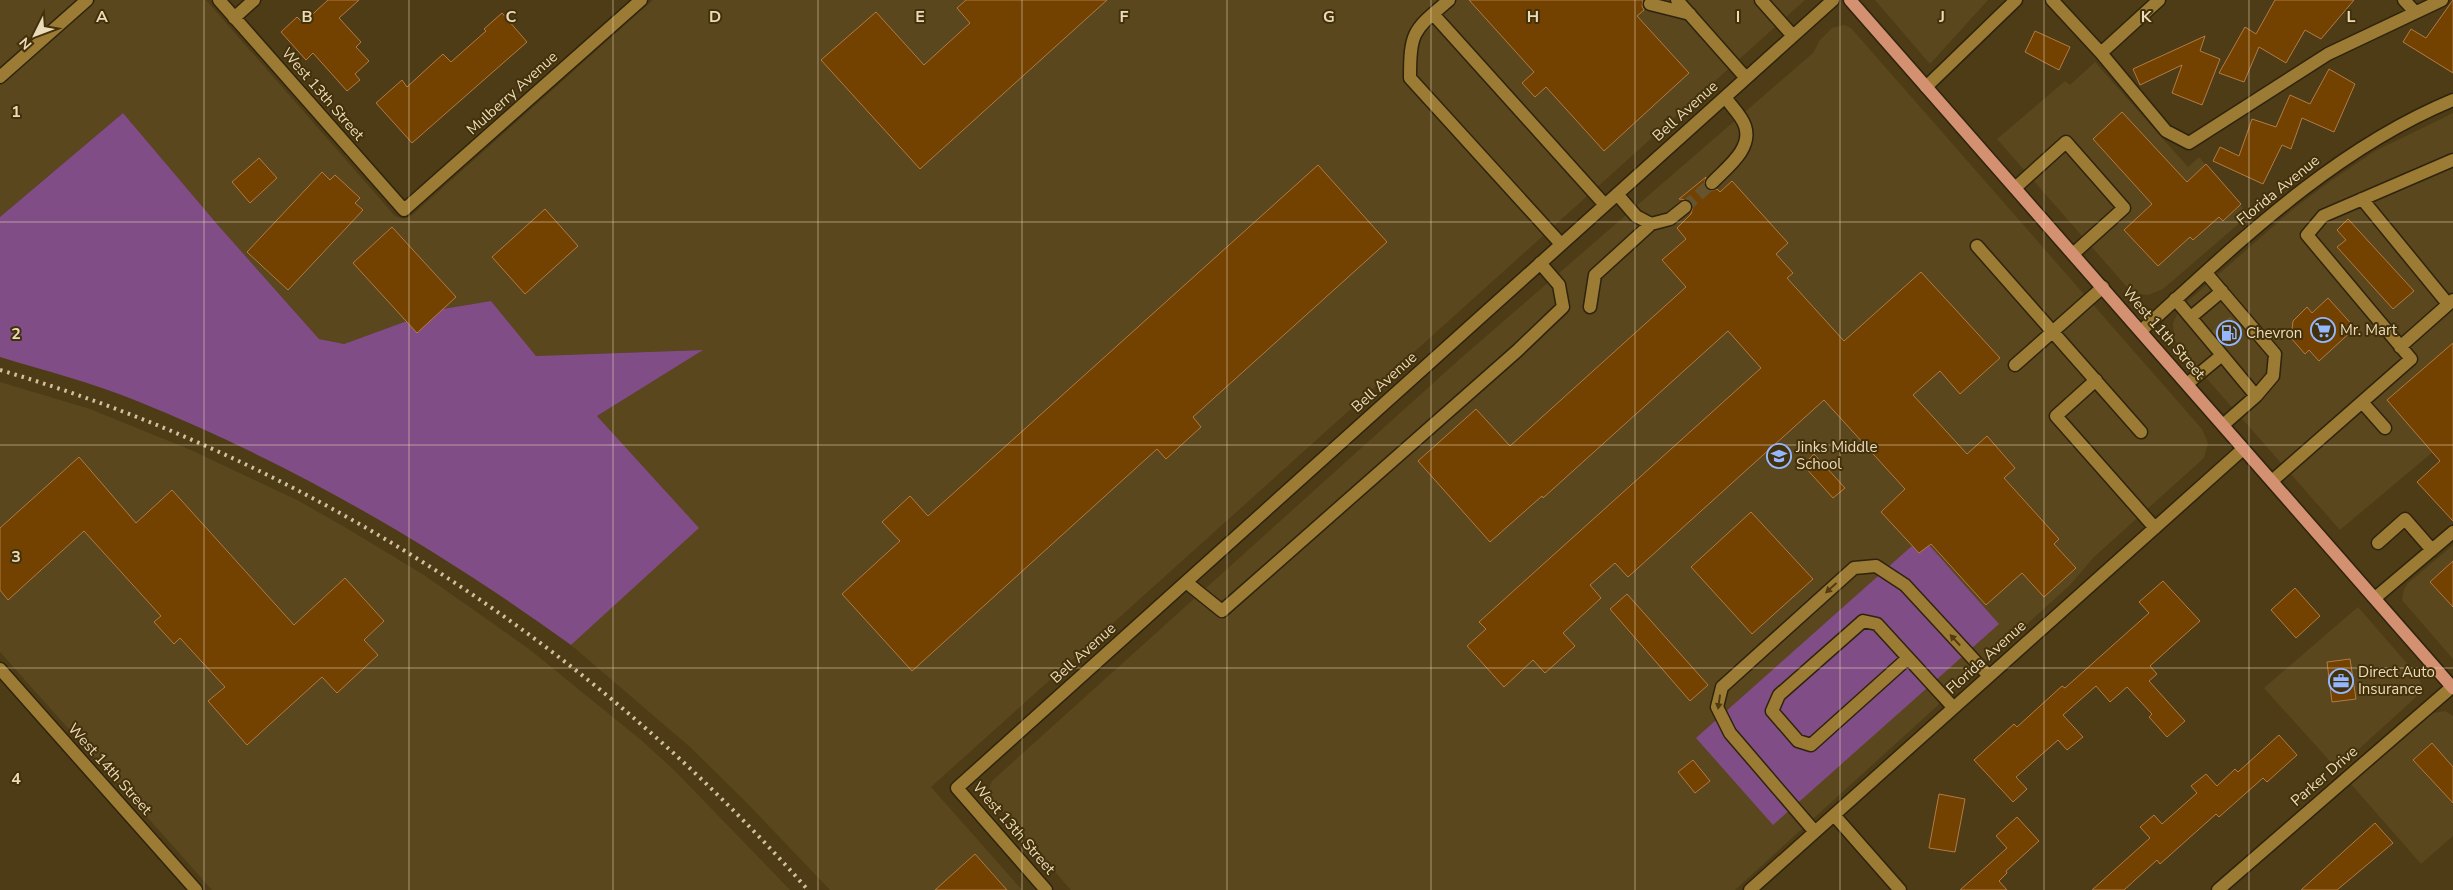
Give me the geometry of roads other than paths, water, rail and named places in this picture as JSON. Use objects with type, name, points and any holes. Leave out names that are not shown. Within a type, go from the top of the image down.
[{"type":"main road","name":"West 11th Street","points":[[1850,0],[2453,687]]},
{"type":"street","points":[[0,77],[87,0]]},
{"type":"street","name":"West 13th Street","points":[[219,0],[404,210]]},
{"type":"street","points":[[234,18],[254,0]]},
{"type":"street","name":"Mulberry Avenue","points":[[404,210],[640,0]]},
{"type":"street","points":[[1449,0],[1418,27],[1410,48],[1410,78],[1561,244]]},
{"type":"street","points":[[1678,0],[1746,78]]},
{"type":"street","points":[[1761,0],[1793,36]]},
{"type":"street","name":"Bell Avenue","points":[[957,788],[1833,0]]},
{"type":"street","points":[[1926,87],[2016,0]]},
{"type":"street","points":[[2052,0],[2101,53],[2166,131],[2189,144],[2328,54],[2442,0]]},
{"type":"street","points":[[2101,53],[2159,0]]},
{"type":"street","points":[[2404,0],[2415,12]]},
{"type":"street","points":[[1650,4],[1690,14]]},
{"type":"street","points":[[1433,14],[1605,205]]},
{"type":"street","points":[[1712,183],[1740,153],[1748,138],[1745,125],[1725,97]]},
{"type":"street","name":"Florida Avenue","points":[[2140,331],[2292,197],[2326,171],[2392,128],[2453,100]]},
{"type":"street","points":[[2015,188],[2066,142],[2124,208],[2073,254]]},
{"type":"street","points":[[2272,481],[2411,359],[2307,235],[2323,216],[2453,160]]},
{"type":"street","points":[[1617,194],[1636,216],[1651,224]]},
{"type":"street","points":[[2362,199],[2450,302],[2400,347]]},
{"type":"street","points":[[1590,307],[1595,275],[1651,224],[1670,219],[1685,207]]},
{"type":"street","points":[[1977,246],[2141,432]]},
{"type":"street","points":[[1186,582],[1222,611],[1517,351],[1563,307],[1559,285],[1540,263]]},
{"type":"street","points":[[2206,273],[2222,291],[2238,318],[2275,354],[2273,376],[2256,396],[2223,425]]},
{"type":"street","points":[[2015,365],[2102,288]]},
{"type":"street","points":[[2190,317],[2222,291]]},
{"type":"street","points":[[2175,299],[2212,339],[2222,355],[2256,396]]},
{"type":"street","points":[[2187,384],[2222,355]]},
{"type":"street","points":[[2096,380],[2056,416],[2155,528]]},
{"type":"street","points":[[2362,402],[2385,428]]},
{"type":"street","name":"Florida Avenue","points":[[1750,890],[2243,449]]},
{"type":"street","points":[[2378,542],[2404,520],[2432,550]]},
{"type":"street","points":[[2375,598],[2453,532]]},
{"type":"street","points":[[1815,832],[1730,734],[1717,707],[1722,687],[1854,568],[1876,566],[1905,585],[1989,676]]},
{"type":"street","points":[[1908,658],[1811,744],[1798,742],[1772,711],[1779,695],[1863,621],[1877,624],[1953,707]]},
{"type":"street","name":"West 14th Street","points":[[0,669],[196,890]]},
{"type":"street","name":"Parker Drive","points":[[2218,890],[2453,687]]},
{"type":"street","name":"West 13th Street","points":[[957,788],[1046,890]]},
{"type":"street","points":[[1834,815],[1900,890]]},
{"type":"tunnel","points":[[1685,207],[1712,183]]},
{"type":"tunnel","points":[[2215,337],[2234,321]]},
{"type":"railway","points":[[0,370],[115,409],[227,456],[336,511],[440,573],[540,643],[635,719],[725,802],[808,890]]},
{"type":"place","name":"Mr. Mart","points":[[2323,330]]},
{"type":"place","name":"Chevron","points":[[2229,333]]},
{"type":"place","name":"Jinks Middle School","points":[[1779,456]]},
{"type":"place","name":"Direct Auto Insurance","points":[[2341,681]]}]
